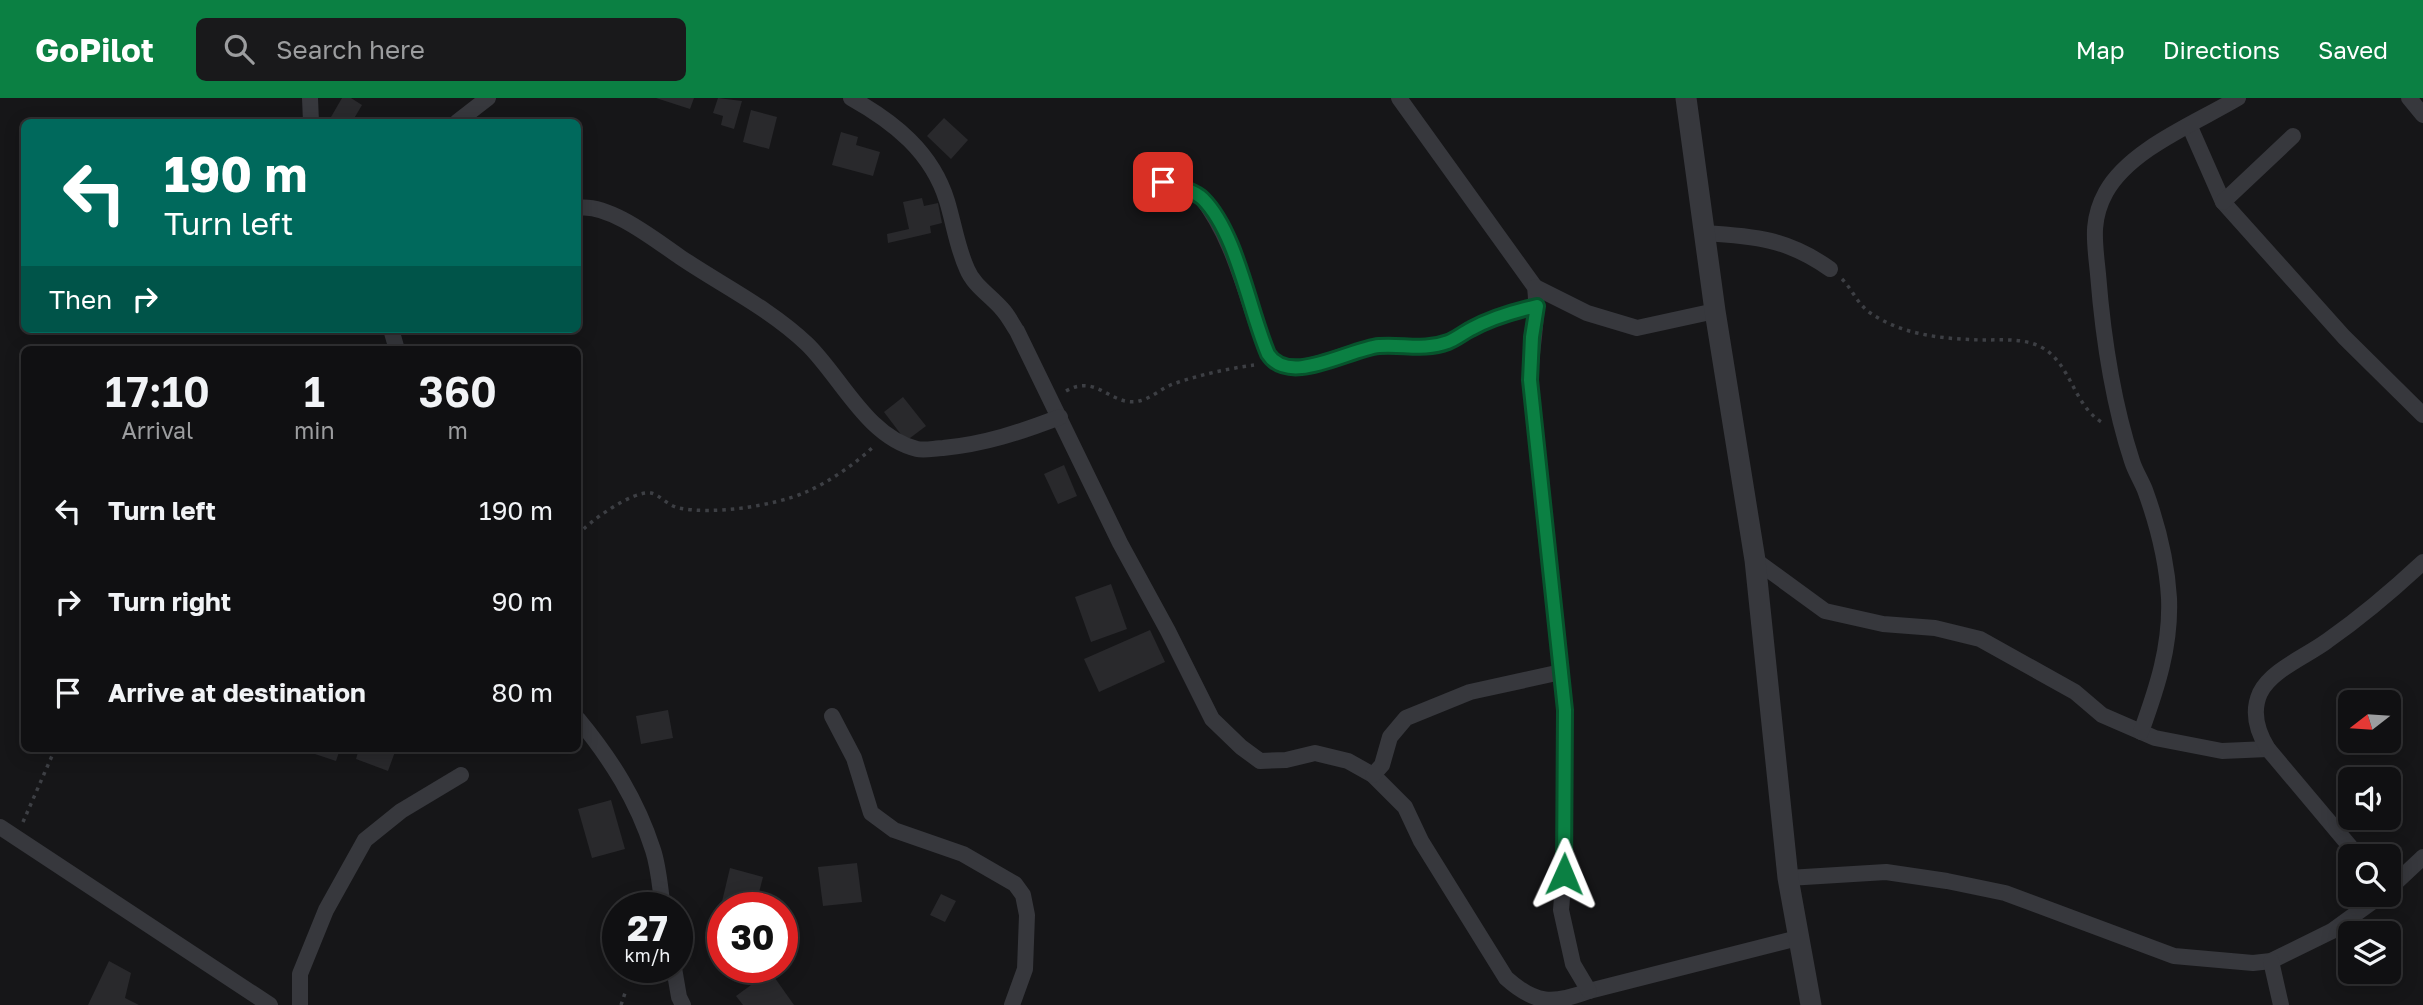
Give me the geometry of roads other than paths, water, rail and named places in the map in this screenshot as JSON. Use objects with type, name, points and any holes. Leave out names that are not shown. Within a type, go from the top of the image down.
[{"type":"street","points":[[310,98],[311,119]]},
{"type":"street","points":[[461,119],[488,98]]},
{"type":"street","points":[[850,98],[891,123],[918,147],[935,171],[968,271],[977,286],[1003,310],[1017,331],[1120,543],[1212,719],[1241,747],[1260,761],[1286,760],[1315,752],[1348,761],[1373,775],[1405,807],[1421,841],[1506,978],[1524,994],[1544,1000],[1564,1000],[1589,990],[1798,938]]},
{"type":"street","points":[[1399,98],[1535,287],[1587,313],[1637,328],[1715,311]]},
{"type":"street","points":[[1686,98],[1715,311],[1755,561],[1788,878],[1811,1005]]},
{"type":"street","points":[[2141,732],[2165,657],[2169,596],[2157,528],[2145,488],[2132,462],[2110,380],[2093,219],[2106,191],[2124,167],[2150,148],[2238,98]]},
{"type":"street","points":[[2409,98],[2423,115]]},
{"type":"street","points":[[2190,127],[2223,202],[2335,327],[2423,415]]},
{"type":"street","points":[[2223,202],[2293,136]]},
{"type":"street","points":[[1147,176],[1201,197],[1206,204],[1230,246],[1258,330],[1273,362],[1282,366],[1299,367],[1323,362],[1377,346],[1422,349],[1449,342],[1473,328],[1537,306]]},
{"type":"street","points":[[581,207],[589,206],[633,225],[756,304],[809,346],[853,400],[899,442],[919,450],[974,445],[999,440],[1060,417]]},
{"type":"street","points":[[1704,233],[1749,236],[1779,243],[1805,251],[1830,269]]},
{"type":"street","points":[[1535,287],[1537,306],[1530,380],[1565,710],[1564,874],[1561,911],[1573,964],[1589,990]]},
{"type":"street","points":[[1755,561],[1825,611],[1883,624],[1935,628],[1980,639],[2075,692],[2102,715],[2141,732],[2188,746],[2222,751],[2268,750]]},
{"type":"street","points":[[2348,844],[2268,750],[2259,734],[2255,716],[2260,693],[2274,677],[2353,621],[2423,562]]},
{"type":"street","points":[[1373,775],[1382,765],[1390,737],[1406,718],[1470,692],[1561,672]]},
{"type":"street","points":[[832,716],[854,758],[872,813],[894,830],[963,854],[1015,884],[1023,895],[1027,915],[1025,970],[1012,1005]]},
{"type":"street","points":[[581,723],[617,769],[628,790],[653,851],[660,892]]},
{"type":"street","points":[[300,1005],[300,974],[326,910],[365,840],[401,811],[461,775]]},
{"type":"street","points":[[0,827],[270,1005]]},
{"type":"street","points":[[2401,878],[2423,858]]},
{"type":"street","points":[[1788,878],[1886,872],[1947,881],[2005,893],[2174,956],[2253,964],[2271,961],[2332,931],[2365,907]]},
{"type":"street","points":[[2271,961],[2281,1005]]},
{"type":"street","points":[[677,983],[683,1005]]}]
